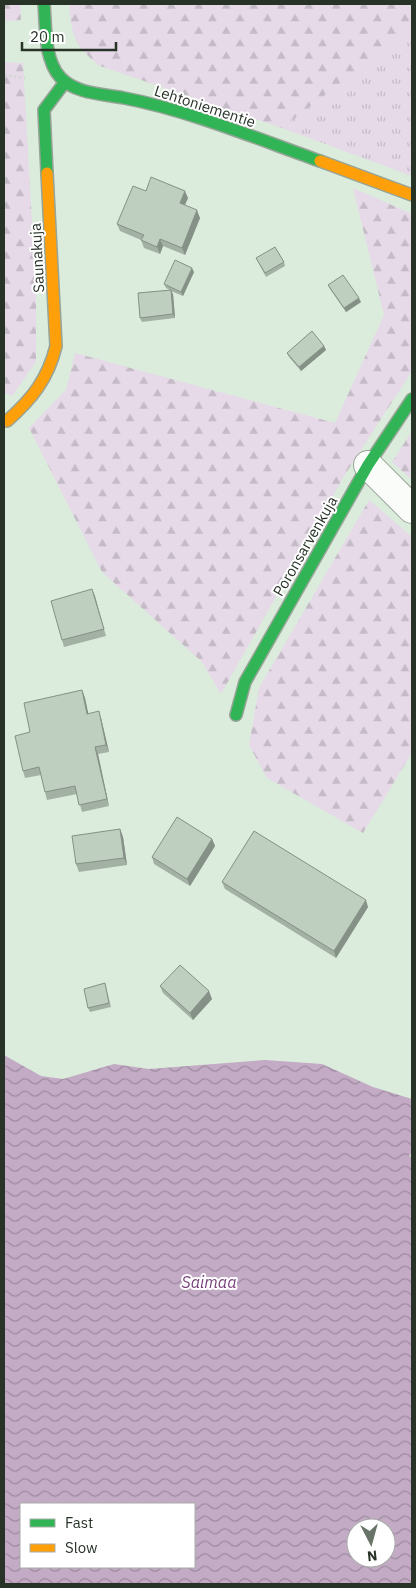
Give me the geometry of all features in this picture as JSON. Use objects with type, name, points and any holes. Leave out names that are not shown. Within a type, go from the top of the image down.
[{"type":"street","points":[[44,4],[47,38],[53,67],[65,82]]},
{"type":"street","name":"Lehtoniementie","points":[[65,82],[88,90],[141,101],[244,134],[412,195]]},
{"type":"street","name":"Saunakuja","points":[[8,421],[33,399],[51,372],[56,346],[44,110],[65,82]]},
{"type":"street","name":"Poronsarvenkuja","points":[[236,715],[245,682],[368,465],[412,399]]},
{"type":"street","points":[[368,465],[412,509]]},
{"type":"green space","points":[[4,4],[20,4],[21,20],[4,21]]},
{"type":"green space","points":[[69,4],[412,4],[412,27],[282,128],[100,66],[91,59],[76,40],[71,24]]},
{"type":"green space","points":[[412,27],[412,176],[282,128]]},
{"type":"green space","points":[[4,62],[23,63],[36,291],[36,362],[12,396],[4,393]]},
{"type":"green space","points":[[353,188],[412,214],[412,371],[346,473],[221,694],[202,662],[102,572],[29,428],[66,390],[75,353],[335,423],[384,315]]},
{"type":"green space","points":[[412,431],[412,480],[392,462]]},
{"type":"green space","points":[[369,500],[412,537],[412,753],[363,833],[267,778],[249,745],[259,688]]},
{"type":"water","name":"Saimaa","points":[[4,1055],[41,1076],[63,1079],[114,1064],[149,1069],[265,1060],[322,1064],[373,1087],[412,1099],[412,1584],[4,1584]]},
{"type":"building","points":[[151,177],[185,191],[180,203],[197,210],[182,248],[160,239],[157,247],[141,240],[144,235],[117,224],[133,186],[146,191]]},
{"type":"building","points":[[275,247],[284,262],[265,273],[256,258]]},
{"type":"building","points":[[175,260],[192,268],[181,292],[164,284]]},
{"type":"building","points":[[343,275],[359,298],[344,308],[328,285]]},
{"type":"building","points":[[171,290],[173,314],[140,318],[138,293]]},
{"type":"building","points":[[312,331],[324,346],[299,367],[287,353]]},
{"type":"building","points":[[92,589],[104,629],[62,640],[51,601]]},
{"type":"building","points":[[82,690],[87,714],[99,711],[106,745],[95,747],[107,799],[79,805],[75,786],[45,792],[39,767],[23,771],[15,736],[30,732],[24,703]]},
{"type":"building","points":[[177,817],[212,839],[187,879],[152,857]]},
{"type":"building","points":[[120,829],[124,858],[76,864],[72,836]]},
{"type":"building","points":[[254,831],[366,900],[334,951],[222,882]]},
{"type":"building","points":[[180,965],[209,991],[190,1013],[160,986]]},
{"type":"building","points":[[105,983],[109,1003],[88,1008],[84,989]]},
{"type":"traffic: fast","points":[[44,4],[48,52],[55,70],[66,83],[82,90],[173,110],[320,161]]},
{"type":"traffic: fast","points":[[47,173],[44,110],[65,82]]},
{"type":"traffic: fast","points":[[236,715],[245,682],[368,465],[412,399]]},
{"type":"traffic: slow","points":[[320,161],[412,195]]},
{"type":"traffic: slow","points":[[7,421],[38,388],[53,358],[56,346],[47,173]]}]
